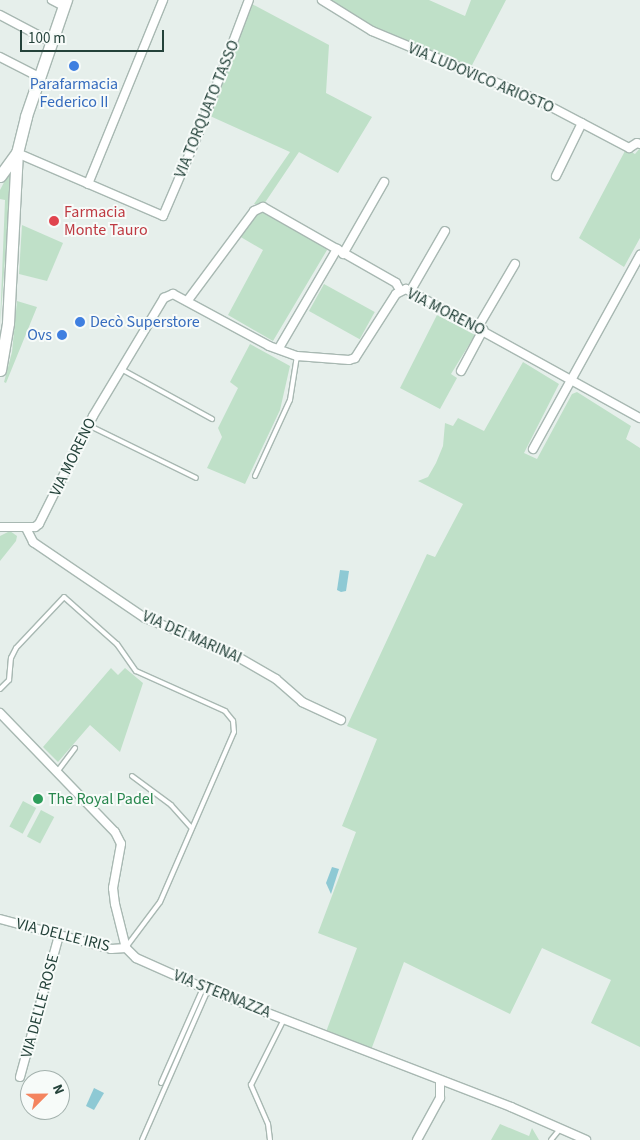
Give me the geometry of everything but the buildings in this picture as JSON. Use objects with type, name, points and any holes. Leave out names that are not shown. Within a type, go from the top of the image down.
[{"type":"main road","points":[[0,370],[8,323],[17,153],[39,77],[65,3]]},
{"type":"main road","points":[[0,176],[17,153]]},
{"type":"street","points":[[52,0],[65,3]]},
{"type":"street","points":[[17,153],[88,184],[163,0]]},
{"type":"street","name":"VIA TORQUATO TASSO","points":[[88,184],[163,216],[199,132],[249,0]]},
{"type":"street","name":"VIA LUDOVICO ARIOSTO","points":[[322,0],[372,31],[538,100],[629,148],[637,143],[640,144]]},
{"type":"street","points":[[0,15],[51,42]]},
{"type":"street","points":[[0,57],[39,77]]},
{"type":"street","points":[[556,176],[582,123]]},
{"type":"street","points":[[279,348],[384,182]]},
{"type":"street","points":[[188,300],[258,208],[263,207],[313,233],[340,252],[396,283],[400,290]]},
{"type":"street","points":[[411,290],[445,230]]},
{"type":"street","points":[[533,449],[570,378],[640,255]]},
{"type":"street","points":[[461,371],[515,264]]},
{"type":"street","name":"VIA MORENO","points":[[26,528],[39,524],[88,425],[164,298],[173,294],[188,300],[269,346],[297,356],[349,360],[355,358],[400,290],[411,290],[640,418]]},
{"type":"street","points":[[0,526],[26,528]]},
{"type":"street","name":"VIA DEI MARINAI","points":[[26,528],[33,542],[145,618],[231,653],[276,679],[302,702],[341,720]]},
{"type":"street","points":[[0,713],[115,832],[121,844],[113,888],[126,948]]},
{"type":"street","name":"VIA DELLE IRIS","points":[[0,919],[111,949],[126,948]]},
{"type":"street","name":"VIA DELLE ROSE","points":[[22,1070],[59,935]]},
{"type":"street","name":"VIA STERNAZZA","points":[[126,948],[136,958],[206,989],[511,1107],[559,1130],[586,1140]]},
{"type":"street","points":[[418,1140],[440,1098],[440,1081]]},
{"type":"lane","points":[[255,476],[290,400],[297,356]]},
{"type":"lane","points":[[121,369],[212,419]]},
{"type":"lane","points":[[88,425],[196,478]]},
{"type":"lane","points":[[0,689],[9,680],[11,658],[16,648],[64,597],[117,644],[126,660],[146,678],[225,711],[233,721],[234,732],[160,902],[126,948]]},
{"type":"lane","points":[[57,772],[75,748]]},
{"type":"lane","points":[[132,776],[171,805],[192,828]]},
{"type":"lane","points":[[161,1083],[206,989]]},
{"type":"lane","points":[[142,1140],[206,989]]},
{"type":"lane","points":[[270,1140],[268,1124],[251,1085],[284,1020]]},
{"type":"lane","points":[[551,1140],[559,1130]]},
{"type":"green space","points":[[327,0],[429,0],[465,16],[471,0],[506,0],[470,69],[374,29]]},
{"type":"green space","points":[[252,4],[329,45],[326,93],[372,117],[338,173],[299,152],[264,204],[254,204],[290,152],[210,116]]},
{"type":"green space","points":[[640,148],[640,238],[624,267],[579,238],[626,149],[635,154]]},
{"type":"green space","points":[[11,169],[0,325],[5,200],[0,199],[0,190]]},
{"type":"green space","points":[[264,211],[326,246],[327,250],[273,341],[228,315],[263,250],[239,236],[256,212]]},
{"type":"green space","points":[[22,225],[63,243],[47,281],[19,274]]},
{"type":"green space","points":[[324,284],[375,312],[360,339],[309,311]]},
{"type":"green space","points":[[17,301],[37,307],[6,383],[4,382],[12,352]]},
{"type":"green space","points":[[437,315],[475,335],[451,374],[457,378],[440,409],[400,388]]},
{"type":"green space","points":[[250,344],[290,366],[280,410],[245,484],[207,468],[222,437],[218,428],[238,388],[230,382]]},
{"type":"green space","points":[[523,362],[559,384],[524,453],[537,459],[572,394],[577,392],[631,426],[626,439],[640,448],[640,1047],[591,1023],[611,980],[542,948],[510,1014],[404,962],[371,1050],[326,1032],[357,948],[318,933],[356,832],[342,826],[377,739],[347,726],[427,554],[435,557],[463,504],[418,481],[428,477],[436,463],[443,446],[445,423],[453,426],[458,418],[484,431]]},
{"type":"green space","points":[[10,531],[17,536],[16,541],[0,561],[0,536]]},
{"type":"green space","points":[[111,668],[118,675],[125,668],[143,683],[120,752],[90,725],[58,762],[43,747]]},
{"type":"green space","points":[[23,801],[36,808],[23,834],[9,827]]},
{"type":"green space","points":[[41,810],[54,817],[40,844],[27,836]]},
{"type":"green space","points":[[500,1124],[529,1136],[532,1128],[539,1140],[491,1140]]},
{"type":"water","points":[[340,570],[349,571],[346,591],[341,592],[337,590]]},
{"type":"water","points":[[332,867],[339,869],[331,894],[326,883]]},
{"type":"water","points":[[94,1088],[104,1093],[94,1110],[86,1106]]},
{"type":"place","name":"Parafarmacia Federico II","points":[[74,66]]},
{"type":"place","name":"Farmacia Monte Tauro","points":[[54,221]]},
{"type":"place","name":"Decò Superstore","points":[[80,322]]},
{"type":"place","name":"Ovs","points":[[62,335]]},
{"type":"place","name":"The Royal Padel","points":[[38,799]]}]
